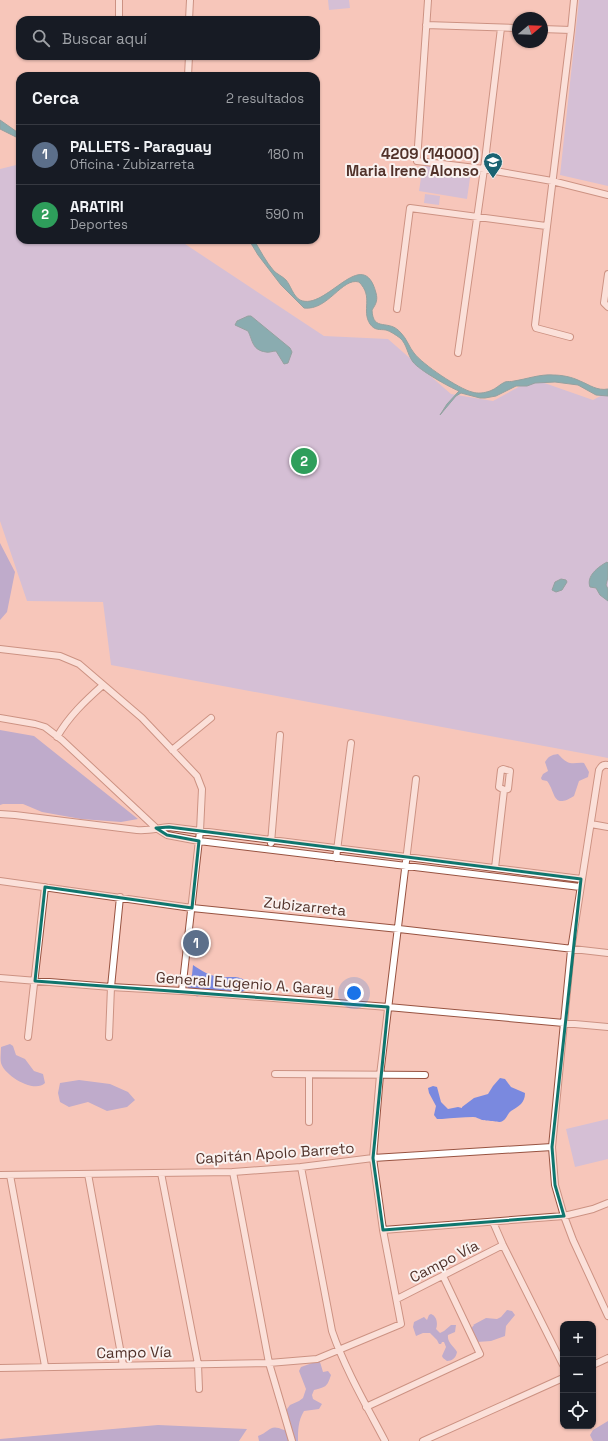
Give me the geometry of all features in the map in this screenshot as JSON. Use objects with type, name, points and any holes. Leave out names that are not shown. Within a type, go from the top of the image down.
[{"type":"street","points":[[119,0],[119,16]]},
{"type":"street","points":[[189,16],[190,0]]},
{"type":"street","points":[[428,0],[417,161],[484,169],[552,181],[608,195]]},
{"type":"street","points":[[570,337],[536,328],[535,325],[574,0]]},
{"type":"street","points":[[426,25],[512,28]]},
{"type":"street","points":[[458,353],[478,216],[501,28]]},
{"type":"street","points":[[548,29],[571,30]]},
{"type":"street","points":[[188,72],[189,60]]},
{"type":"street","points":[[397,309],[410,208],[546,226]]},
{"type":"street","points":[[608,274],[604,303],[608,307]]},
{"type":"street","points":[[0,649],[60,656],[78,664],[142,718],[197,776],[202,789],[200,831],[182,991]]},
{"type":"street","points":[[57,737],[66,722],[78,707],[103,685]]},
{"type":"street","points":[[0,718],[45,727],[156,828],[167,835],[199,841],[405,867],[580,887]]},
{"type":"street","points":[[172,750],[211,718]]},
{"type":"street","points":[[270,850],[280,735]]},
{"type":"street","points":[[336,858],[351,743]]},
{"type":"street","points":[[608,765],[601,767],[599,770],[580,887],[571,950],[552,1147],[555,1185],[564,1216],[573,1240],[608,1316]]},
{"type":"street","points":[[397,1299],[383,1230],[372,1158],[388,1007],[399,929],[416,779]]},
{"type":"street","points":[[495,868],[504,790]]},
{"type":"street","points":[[0,814],[137,830],[169,827],[582,878]]},
{"type":"street","points":[[591,824],[608,827]]},
{"type":"street","name":"Zubizarreta","points":[[0,881],[192,908],[399,929],[571,950],[608,953]]},
{"type":"street","points":[[28,1038],[45,887]]},
{"type":"street","points":[[109,1037],[111,987],[120,897]]},
{"type":"street","name":"General Eugenio A. Garay","points":[[0,978],[388,1007],[608,1027]]},
{"type":"street","points":[[275,1074],[380,1076],[425,1075]]},
{"type":"street","points":[[309,1075],[309,1122]]},
{"type":"street","name":"Capitán Apolo Barreto","points":[[0,1175],[233,1172],[301,1167],[372,1158],[552,1147]]},
{"type":"street","points":[[301,1167],[332,1331],[339,1350],[366,1407],[385,1441]]},
{"type":"street","points":[[233,1172],[269,1363],[292,1441]]},
{"type":"street","points":[[161,1173],[198,1364],[199,1389]]},
{"type":"street","points":[[88,1174],[123,1365]]},
{"type":"street","points":[[10,1175],[45,1366]]},
{"type":"street","points":[[383,1230],[564,1216],[593,1209],[608,1203]]},
{"type":"street","points":[[493,1222],[560,1359]]},
{"type":"street","name":"Campo Vía","points":[[0,1368],[269,1363],[317,1359],[401,1324],[397,1299],[503,1245]]},
{"type":"street","points":[[366,1407],[480,1354],[443,1276]]},
{"type":"street","points":[[596,1364],[608,1358]]},
{"type":"street","points":[[424,1441],[560,1379]]},
{"type":"highlighted area","points":[[169,827],[581,879],[552,1147],[555,1185],[564,1216],[383,1230],[373,1158],[388,1007],[35,981],[45,887],[192,908],[199,841],[167,835],[156,828]]},
{"type":"shaded area","points":[[328,0],[349,0],[350,8],[329,10]]},
{"type":"shaded area","points":[[579,0],[608,0],[608,186],[560,175]]},
{"type":"shaded area","points":[[0,120],[16,131],[16,137],[0,129]]},
{"type":"shaded area","points":[[423,164],[471,171],[467,199],[419,191]]},
{"type":"shaded area","points":[[16,165],[16,244],[185,244],[324,336],[388,339],[451,394],[493,401],[533,379],[593,400],[608,392],[608,758],[111,665],[103,602],[27,601],[0,521],[0,169]]},
{"type":"shaded area","points":[[425,194],[440,196],[439,205],[424,203]]},
{"type":"shaded area","points":[[251,244],[256,244],[271,267],[286,280],[300,300],[310,301],[321,297],[353,276],[362,275],[370,279],[377,295],[375,306],[372,310],[375,321],[392,326],[396,329],[403,335],[418,358],[450,381],[466,390],[474,393],[483,393],[506,382],[543,375],[556,375],[574,378],[597,388],[608,389],[608,396],[596,395],[578,385],[555,382],[535,383],[527,386],[516,386],[496,396],[485,398],[461,393],[456,396],[440,415],[447,404],[459,391],[434,378],[416,365],[411,359],[404,343],[400,338],[386,330],[374,328],[370,324],[367,314],[366,293],[359,282],[347,284],[327,300],[313,308],[304,308],[281,285]]},
{"type":"shaded area","points":[[251,316],[290,348],[292,352],[288,363],[284,364],[276,351],[261,351],[255,347],[248,331],[235,325],[237,321]]},
{"type":"shaded area","points":[[0,543],[15,572],[7,612],[0,620]]},
{"type":"shaded area","points":[[607,562],[608,577],[606,585],[608,589],[608,601],[600,595],[596,588],[590,587],[589,583],[594,572]]},
{"type":"shaded area","points":[[561,579],[566,580],[567,582],[562,590],[556,592],[552,590],[555,582]]},
{"type":"shaded area","points":[[0,730],[34,736],[138,819],[121,822],[81,819],[42,812],[23,804],[0,805]]},
{"type":"shaded area","points":[[558,754],[568,762],[584,763],[589,772],[588,777],[579,781],[574,796],[562,801],[556,798],[547,781],[542,780],[541,778],[543,774],[548,771],[545,762],[546,760],[550,756]]},
{"type":"shaded area","points":[[193,965],[213,976],[241,978],[245,980],[246,990],[239,992],[216,991],[197,997],[188,989],[187,984],[192,975]]},
{"type":"shaded area","points":[[10,1044],[13,1046],[16,1055],[25,1059],[34,1071],[43,1074],[45,1083],[40,1086],[27,1085],[13,1078],[3,1068],[1,1063],[1,1047]]},
{"type":"shaded area","points":[[500,1078],[505,1079],[511,1087],[525,1093],[521,1104],[511,1111],[502,1121],[482,1120],[473,1117],[437,1119],[434,1115],[436,1106],[428,1088],[433,1086],[437,1087],[441,1102],[448,1109],[458,1107],[462,1108],[474,1098],[488,1094]]},
{"type":"shaded area","points":[[79,1080],[110,1084],[128,1092],[135,1100],[127,1107],[107,1111],[88,1102],[69,1107],[60,1102],[58,1093],[60,1083]]},
{"type":"shaded area","points":[[608,1119],[608,1159],[575,1167],[566,1129]]},
{"type":"shaded area","points":[[507,1310],[512,1311],[515,1315],[506,1326],[505,1336],[491,1341],[477,1342],[468,1332],[473,1325],[486,1318],[497,1319]]},
{"type":"shaded area","points":[[431,1314],[436,1318],[436,1329],[440,1333],[451,1325],[456,1325],[455,1332],[448,1335],[450,1342],[457,1352],[454,1359],[447,1361],[443,1358],[442,1356],[446,1347],[444,1342],[439,1344],[430,1333],[423,1333],[416,1336],[413,1327],[414,1322],[424,1317],[427,1320]]},
{"type":"shaded area","points":[[315,1362],[320,1362],[323,1372],[328,1371],[331,1375],[326,1386],[314,1390],[312,1395],[313,1399],[322,1404],[319,1409],[304,1411],[299,1422],[298,1441],[259,1441],[258,1436],[272,1428],[275,1427],[284,1430],[286,1429],[287,1409],[290,1405],[303,1398],[306,1389],[299,1371],[301,1367]]},
{"type":"shaded area","points":[[608,1421],[608,1441],[593,1441],[590,1435],[596,1428]]},
{"type":"shaded area","points":[[158,1425],[247,1429],[239,1441],[0,1441],[0,1439]]},
{"type":"place","name":"4209 (14000) Maria Irene Alonso","points":[[493,179]]},
{"type":"place","name":"ARATIRI","points":[[304,461]]},
{"type":"place","name":"PALLETS - Paraguay","points":[[196,943]]}]
